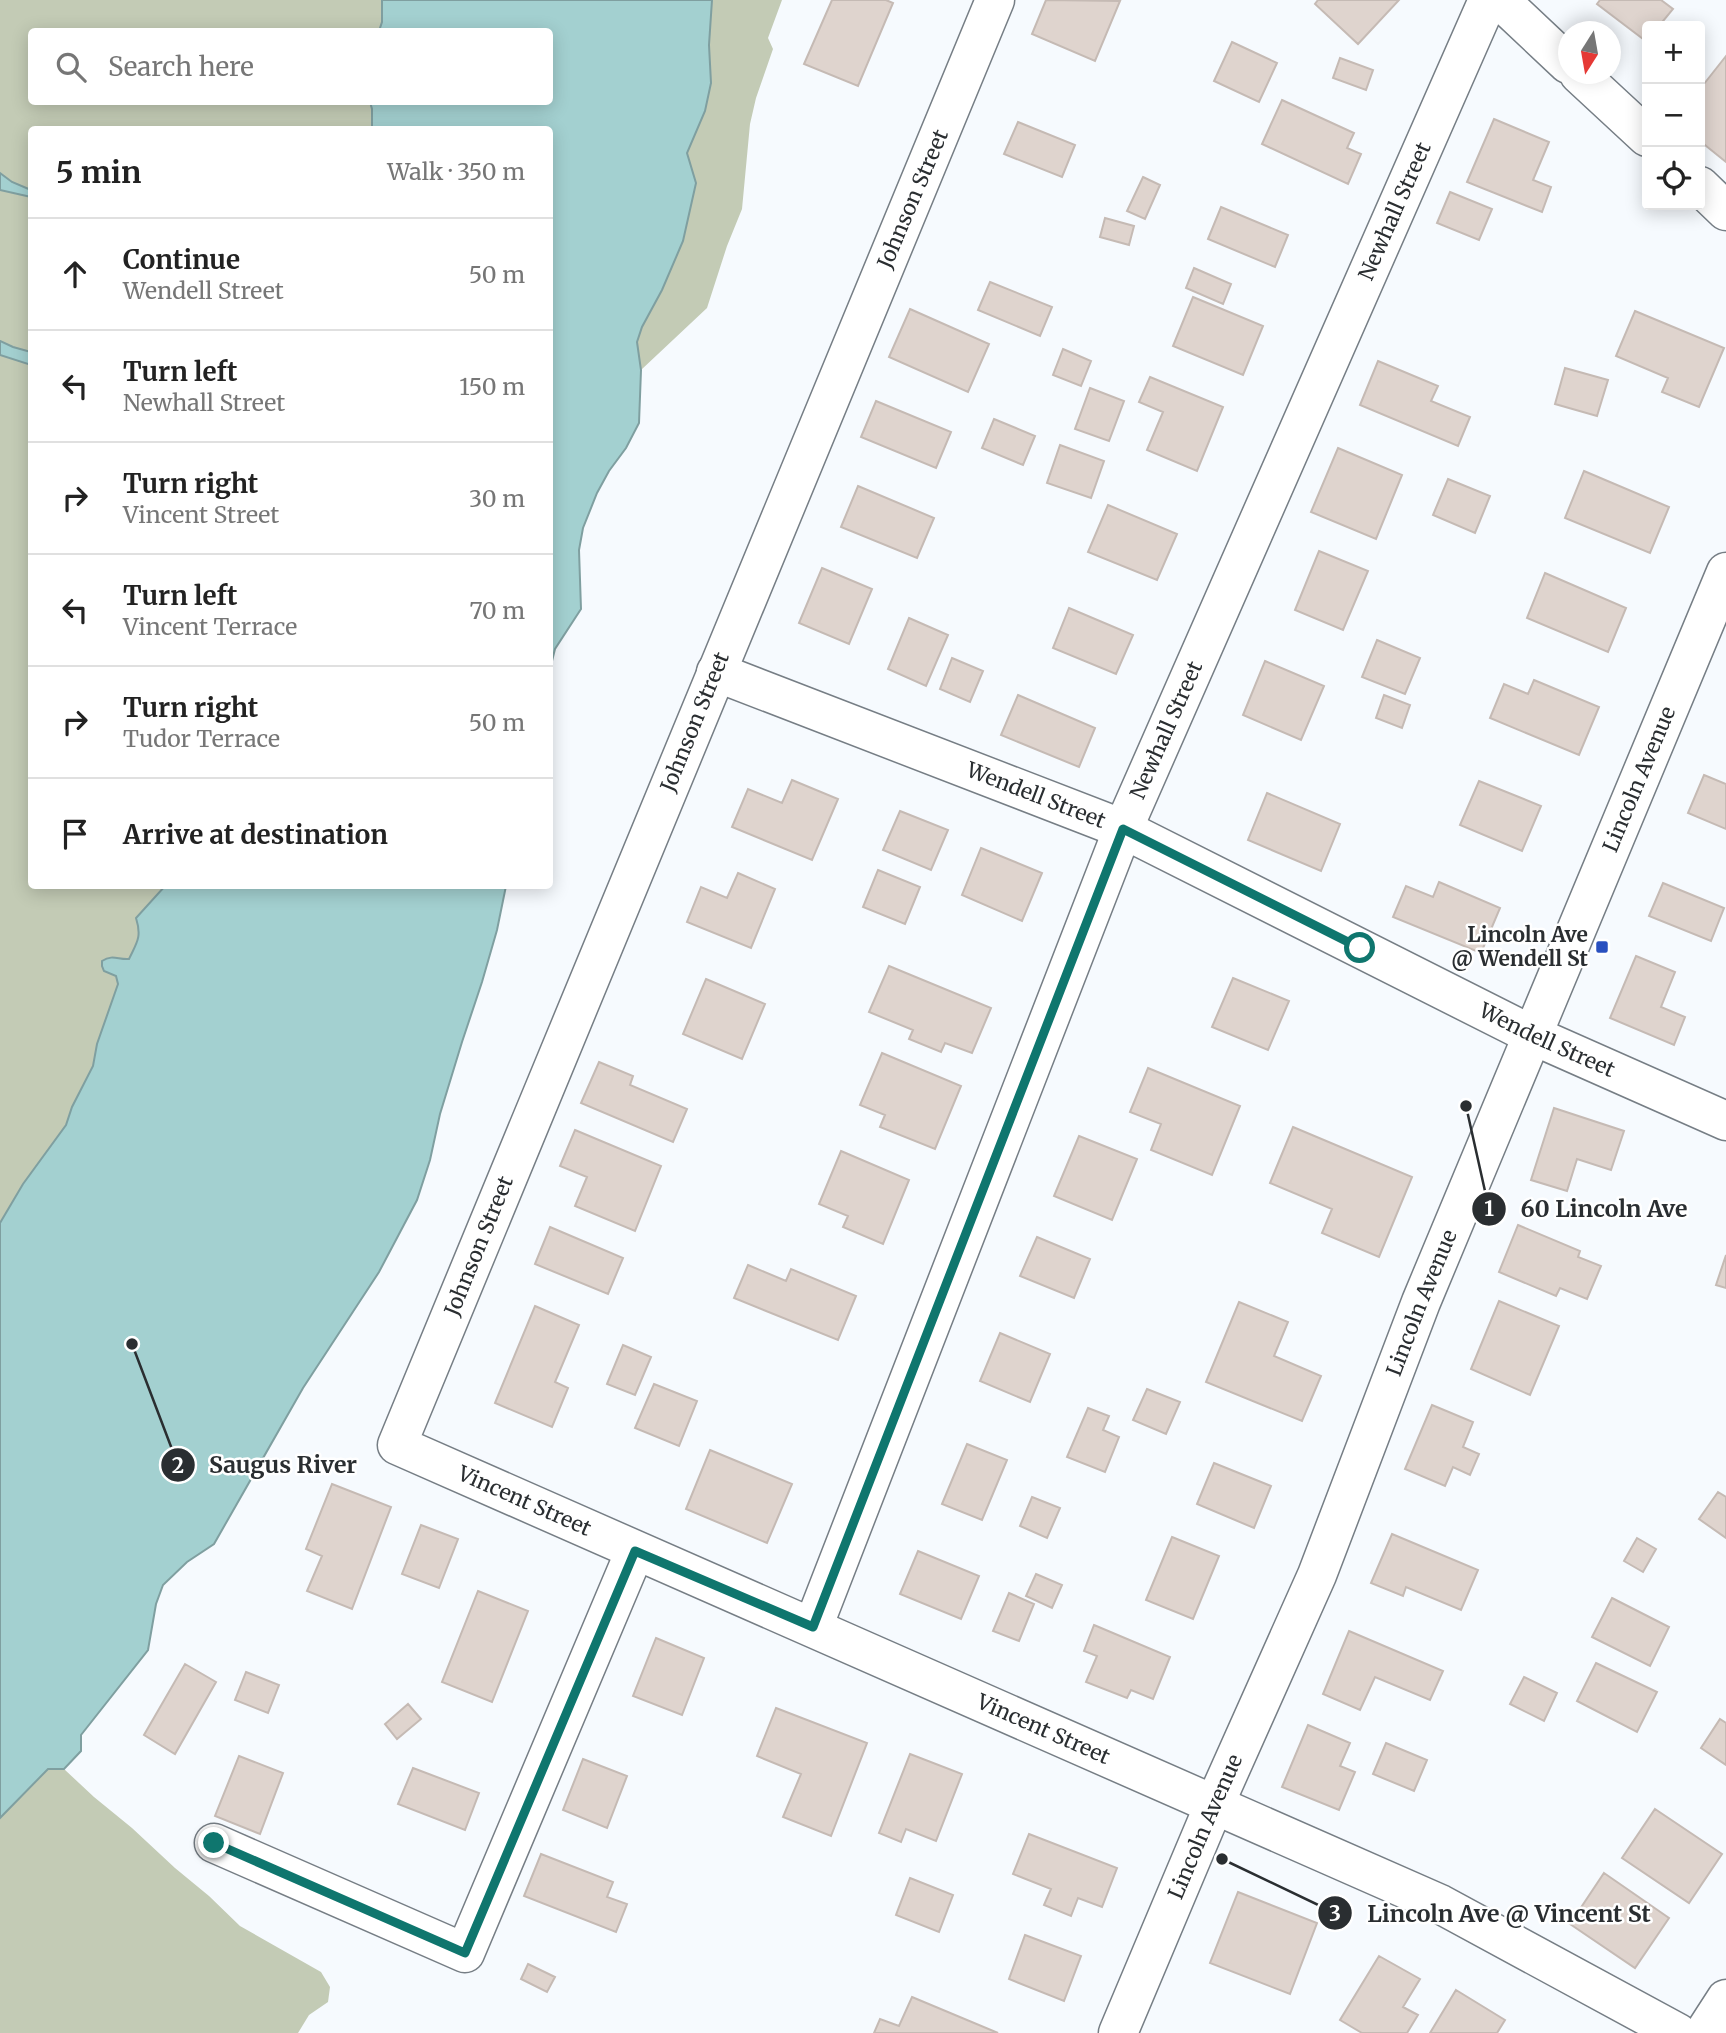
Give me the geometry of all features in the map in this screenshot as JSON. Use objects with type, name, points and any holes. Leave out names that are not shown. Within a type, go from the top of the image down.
[{"type":"street","name":"Johnson Street","points":[[397,1445],[995,0]]},
{"type":"street","name":"Newhall Street","points":[[813,1627],[1123,829],[1488,0]]},
{"type":"street","points":[[1500,0],[1558,54]]},
{"type":"street","points":[[1590,84],[1642,132]]},
{"type":"street","points":[[1705,191],[1726,211]]},
{"type":"street","name":"Lincoln Avenue","points":[[1118,2033],[1214,1805],[1317,1575],[1421,1303],[1726,572]]},
{"type":"street","name":"Wendell Street","points":[[716,673],[1123,829],[1532,1035],[1726,1121]]},
{"type":"street","name":"Vincent Street","points":[[397,1445],[1440,1904],[1678,2033]]},
{"type":"street","points":[[214,1843],[465,1953],[635,1551]]},
{"type":"street","points":[[1704,2033],[1726,1999]]},
{"type":"green space","points":[[0,0],[782,0],[768,38],[773,49],[750,124],[742,209],[707,308],[641,370],[639,423],[597,493],[583,528],[579,550],[581,609],[555,649],[553,657],[553,126],[28,126],[28,889],[505,889],[497,930],[440,1114],[430,1160],[417,1200],[379,1272],[303,1388],[214,1544],[187,1562],[163,1585],[156,1604],[148,1650],[87,1726],[81,1735],[81,1751],[64,1769],[240,1926],[321,1972],[330,1987],[328,2002],[309,2015],[298,2033],[0,2033]]},
{"type":"water","points":[[382,0],[712,0],[709,45],[711,83],[705,111],[687,153],[696,183],[683,241],[637,342],[641,370],[639,423],[597,493],[583,528],[579,550],[581,609],[555,649],[553,657],[553,126],[372,126],[371,105],[553,105],[553,28],[380,28]]},
{"type":"water","points":[[0,173],[28,189],[28,196],[0,190]]},
{"type":"water","points":[[0,341],[28,351],[28,364],[0,355]]},
{"type":"water","points":[[162,889],[505,889],[497,930],[440,1114],[430,1160],[417,1200],[379,1272],[303,1388],[214,1544],[187,1562],[163,1585],[156,1604],[148,1650],[81,1735],[81,1751],[64,1769],[48,1769],[0,1818],[0,1223],[23,1184],[66,1125],[93,1066],[97,1044],[118,984],[116,976],[104,971],[102,961],[112,958],[129,959],[139,935],[136,918]]},
{"type":"building","points":[[832,0],[886,0],[893,3],[858,86],[804,64]]},
{"type":"building","points":[[1046,0],[1120,1],[1095,61],[1032,34]]},
{"type":"building","points":[[1318,0],[1399,0],[1358,44],[1315,4]]},
{"type":"building","points":[[1600,0],[1661,0],[1673,9],[1663,21],[1642,21],[1642,38],[1597,4]]},
{"type":"building","points":[[1232,42],[1277,63],[1259,102],[1214,81]]},
{"type":"building","points":[[1726,56],[1726,162],[1705,145],[1705,83]]},
{"type":"building","points":[[1340,58],[1373,70],[1366,90],[1333,78]]},
{"type":"building","points":[[1282,100],[1354,133],[1347,148],[1361,154],[1348,184],[1262,144]]},
{"type":"building","points":[[1494,119],[1549,142],[1533,180],[1551,187],[1542,212],[1467,182]]},
{"type":"building","points":[[1018,122],[1075,145],[1062,177],[1004,154]]},
{"type":"building","points":[[1143,177],[1160,185],[1145,219],[1127,211]]},
{"type":"building","points":[[1450,192],[1492,209],[1479,240],[1437,223]]},
{"type":"building","points":[[1221,207],[1288,235],[1275,267],[1208,239]]},
{"type":"building","points":[[1105,218],[1134,226],[1129,245],[1100,237]]},
{"type":"building","points":[[1194,268],[1231,284],[1223,304],[1186,288]]},
{"type":"building","points":[[990,282],[1052,307],[1040,336],[978,310]]},
{"type":"building","points":[[1193,297],[1263,326],[1243,375],[1173,346]]},
{"type":"building","points":[[910,309],[989,344],[968,392],[889,357]]},
{"type":"building","points":[[1635,311],[1724,348],[1699,407],[1662,392],[1668,378],[1616,356]]},
{"type":"building","points":[[1063,349],[1091,361],[1081,386],[1053,375]]},
{"type":"building","points":[[1378,361],[1438,386],[1431,401],[1470,417],[1458,446],[1360,405]]},
{"type":"building","points":[[1565,368],[1608,380],[1597,416],[1555,404]]},
{"type":"building","points":[[1150,377],[1223,407],[1197,471],[1147,450],[1163,412],[1139,402]]},
{"type":"building","points":[[1090,388],[1124,401],[1109,441],[1075,429]]},
{"type":"building","points":[[876,401],[951,432],[936,468],[861,437]]},
{"type":"building","points":[[994,419],[1035,436],[1023,465],[982,448]]},
{"type":"building","points":[[1060,445],[1104,461],[1091,498],[1047,483]]},
{"type":"building","points":[[1338,448],[1402,475],[1376,539],[1311,512]]},
{"type":"building","points":[[1584,471],[1669,507],[1650,553],[1565,518]]},
{"type":"building","points":[[1448,479],[1490,496],[1475,533],[1433,515]]},
{"type":"building","points":[[858,486],[934,518],[917,558],[841,527]]},
{"type":"building","points":[[1108,505],[1177,534],[1157,580],[1088,552]]},
{"type":"building","points":[[1319,551],[1368,571],[1343,630],[1295,610]]},
{"type":"building","points":[[822,568],[872,589],[849,644],[799,623]]},
{"type":"building","points":[[1545,573],[1626,608],[1608,652],[1527,618]]},
{"type":"building","points":[[1069,608],[1133,635],[1116,674],[1053,648]]},
{"type":"building","points":[[909,618],[948,635],[926,686],[888,669]]},
{"type":"building","points":[[1377,640],[1420,658],[1405,694],[1362,677]]},
{"type":"building","points":[[952,658],[983,671],[970,702],[940,689]]},
{"type":"building","points":[[1265,661],[1324,686],[1301,740],[1243,715]]},
{"type":"building","points":[[1534,680],[1599,707],[1579,755],[1490,718],[1504,684],[1528,694]]},
{"type":"building","points":[[1018,695],[1095,728],[1079,767],[1001,735]]},
{"type":"building","points":[[1384,695],[1410,705],[1402,728],[1376,718]]},
{"type":"building","points":[[1704,775],[1726,784],[1726,829],[1688,813]]},
{"type":"building","points":[[792,780],[838,799],[812,860],[732,827],[748,789],[782,803]]},
{"type":"building","points":[[1479,781],[1541,806],[1522,851],[1460,825]]},
{"type":"building","points":[[1267,793],[1340,824],[1321,871],[1248,840]]},
{"type":"building","points":[[900,811],[948,830],[931,870],[883,850]]},
{"type":"building","points":[[981,848],[1042,873],[1022,921],[962,895]]},
{"type":"building","points":[[878,870],[920,887],[905,924],[863,907]]},
{"type":"building","points":[[738,873],[775,889],[751,948],[687,922],[701,887],[727,898]]},
{"type":"building","points":[[1439,882],[1500,908],[1481,953],[1393,917],[1406,886],[1433,897]]},
{"type":"building","points":[[1663,883],[1724,908],[1711,941],[1649,916]]},
{"type":"building","points":[[1636,956],[1675,972],[1661,1007],[1685,1017],[1674,1045],[1610,1018]]},
{"type":"building","points":[[889,966],[991,1008],[972,1053],[945,1043],[941,1052],[909,1039],[913,1030],[869,1012]]},
{"type":"building","points":[[1233,978],[1289,1001],[1268,1050],[1212,1027]]},
{"type":"building","points":[[706,979],[765,1004],[742,1059],[683,1034]]},
{"type":"building","points":[[882,1053],[961,1086],[935,1149],[880,1127],[885,1115],[860,1105]]},
{"type":"building","points":[[599,1062],[633,1076],[630,1085],[687,1109],[673,1142],[581,1103]]},
{"type":"building","points":[[1148,1068],[1240,1106],[1212,1175],[1151,1150],[1161,1124],[1130,1112]]},
{"type":"building","points":[[1554,1108],[1624,1131],[1611,1170],[1577,1159],[1567,1191],[1531,1180]]},
{"type":"building","points":[[1293,1127],[1412,1177],[1379,1257],[1322,1233],[1332,1209],[1270,1183]]},
{"type":"building","points":[[575,1130],[661,1166],[635,1231],[575,1206],[587,1177],[560,1166]]},
{"type":"building","points":[[1079,1136],[1137,1159],[1112,1220],[1054,1196]]},
{"type":"building","points":[[841,1151],[909,1180],[883,1244],[843,1227],[848,1216],[819,1204]]},
{"type":"building","points":[[1518,1225],[1580,1251],[1578,1257],[1601,1266],[1587,1299],[1560,1288],[1556,1296],[1499,1272]]},
{"type":"building","points":[[550,1227],[623,1258],[608,1294],[535,1264]]},
{"type":"building","points":[[1037,1237],[1090,1259],[1074,1298],[1020,1276]]},
{"type":"building","points":[[1726,1255],[1726,1288],[1716,1285]]},
{"type":"building","points":[[748,1265],[786,1281],[791,1269],[856,1296],[838,1340],[734,1298]]},
{"type":"building","points":[[1499,1301],[1559,1326],[1530,1395],[1471,1369]]},
{"type":"building","points":[[1239,1302],[1288,1322],[1274,1356],[1321,1376],[1302,1421],[1206,1382]]},
{"type":"building","points":[[535,1306],[579,1325],[555,1382],[568,1388],[552,1427],[495,1403]]},
{"type":"building","points":[[1000,1333],[1050,1354],[1030,1402],[980,1381]]},
{"type":"building","points":[[623,1345],[651,1357],[635,1395],[607,1384]]},
{"type":"building","points":[[654,1384],[697,1401],[679,1446],[635,1428]]},
{"type":"building","points":[[1147,1389],[1180,1402],[1166,1434],[1133,1420]]},
{"type":"building","points":[[1432,1405],[1473,1422],[1463,1447],[1479,1454],[1470,1475],[1453,1467],[1445,1486],[1405,1469]]},
{"type":"building","points":[[1088,1408],[1109,1416],[1103,1430],[1119,1437],[1105,1472],[1067,1457]]},
{"type":"building","points":[[967,1444],[1007,1460],[982,1520],[942,1504]]},
{"type":"building","points":[[710,1450],[792,1484],[767,1543],[686,1509]]},
{"type":"building","points":[[1214,1463],[1271,1486],[1254,1528],[1197,1504]]},
{"type":"building","points":[[332,1484],[391,1507],[352,1609],[307,1591],[322,1556],[306,1549]]},
{"type":"building","points":[[1718,1492],[1726,1497],[1726,1538],[1699,1519]]},
{"type":"building","points":[[1032,1497],[1060,1508],[1047,1538],[1020,1526]]},
{"type":"building","points":[[421,1525],[458,1539],[439,1588],[402,1574]]},
{"type":"building","points":[[1392,1534],[1478,1570],[1461,1610],[1406,1587],[1403,1596],[1371,1583]]},
{"type":"building","points":[[1172,1537],[1219,1556],[1193,1619],[1146,1600]]},
{"type":"building","points":[[1637,1538],[1656,1549],[1643,1572],[1624,1561]]},
{"type":"building","points":[[918,1551],[979,1576],[961,1619],[900,1594]]},
{"type":"building","points":[[1036,1574],[1062,1585],[1052,1608],[1026,1596]]},
{"type":"building","points":[[478,1591],[528,1611],[492,1702],[442,1682]]},
{"type":"building","points":[[1009,1593],[1034,1604],[1019,1641],[993,1631]]},
{"type":"building","points":[[1612,1598],[1669,1627],[1650,1666],[1592,1637]]},
{"type":"building","points":[[1094,1625],[1170,1657],[1153,1699],[1131,1690],[1127,1698],[1086,1682],[1097,1656],[1084,1651]]},
{"type":"building","points":[[1349,1631],[1443,1671],[1430,1700],[1375,1677],[1360,1710],[1323,1694]]},
{"type":"building","points":[[656,1638],[704,1658],[682,1715],[633,1696]]},
{"type":"building","points":[[1596,1663],[1657,1692],[1637,1732],[1577,1701]]},
{"type":"building","points":[[185,1664],[216,1682],[175,1754],[144,1735]]},
{"type":"building","points":[[246,1672],[279,1685],[268,1713],[235,1700]]},
{"type":"building","points":[[1524,1677],[1557,1693],[1544,1721],[1510,1704]]},
{"type":"building","points":[[408,1704],[421,1719],[397,1739],[385,1724]]},
{"type":"building","points":[[776,1708],[867,1743],[831,1836],[783,1817],[801,1774],[757,1756]]},
{"type":"building","points":[[1720,1719],[1726,1723],[1726,1765],[1701,1748]]},
{"type":"building","points":[[1308,1725],[1350,1743],[1340,1766],[1355,1772],[1339,1810],[1282,1787]]},
{"type":"building","points":[[1386,1743],[1427,1760],[1414,1791],[1373,1774]]},
{"type":"building","points":[[910,1754],[962,1774],[936,1841],[906,1829],[901,1842],[879,1833]]},
{"type":"building","points":[[239,1756],[283,1773],[260,1834],[215,1816]]},
{"type":"building","points":[[583,1759],[627,1776],[607,1828],[563,1810]]},
{"type":"building","points":[[413,1768],[479,1793],[465,1830],[398,1804]]},
{"type":"building","points":[[1655,1809],[1722,1854],[1689,1903],[1622,1858]]},
{"type":"building","points":[[1029,1834],[1117,1868],[1102,1907],[1078,1898],[1071,1916],[1044,1905],[1051,1889],[1013,1874]]},
{"type":"building","points":[[541,1854],[613,1882],[607,1897],[627,1904],[616,1932],[524,1896]]},
{"type":"building","points":[[1604,1873],[1669,1918],[1635,1968],[1570,1924]]},
{"type":"building","points":[[910,1878],[953,1895],[939,1932],[896,1915]]},
{"type":"building","points":[[1238,1892],[1317,1923],[1290,1994],[1210,1963]]},
{"type":"building","points":[[1025,1935],[1081,1956],[1064,2001],[1009,1979]]},
{"type":"building","points":[[1379,1956],[1420,1979],[1403,2007],[1418,2015],[1407,2033],[1362,2033],[1340,2020]]},
{"type":"building","points":[[528,1964],[555,1977],[547,1992],[521,1979]]},
{"type":"building","points":[[1456,1990],[1505,2020],[1497,2033],[1430,2033]]},
{"type":"building","points":[[912,1997],[998,2033],[874,2033],[880,2019],[899,2026]]},
{"type":"place","name":"Lincoln Ave @ Wendell St","points":[[1602,947]]},
{"type":"place","name":"60 Lincoln Ave","points":[[1466,1106]]},
{"type":"place","name":"Saugus River","points":[[132,1344]]},
{"type":"place","name":"Lincoln Ave @ Vincent St","points":[[1222,1859]]},
{"type":"route","points":[[214,1843],[465,1953],[635,1551],[813,1627],[1123,829],[1360,948]]}]
